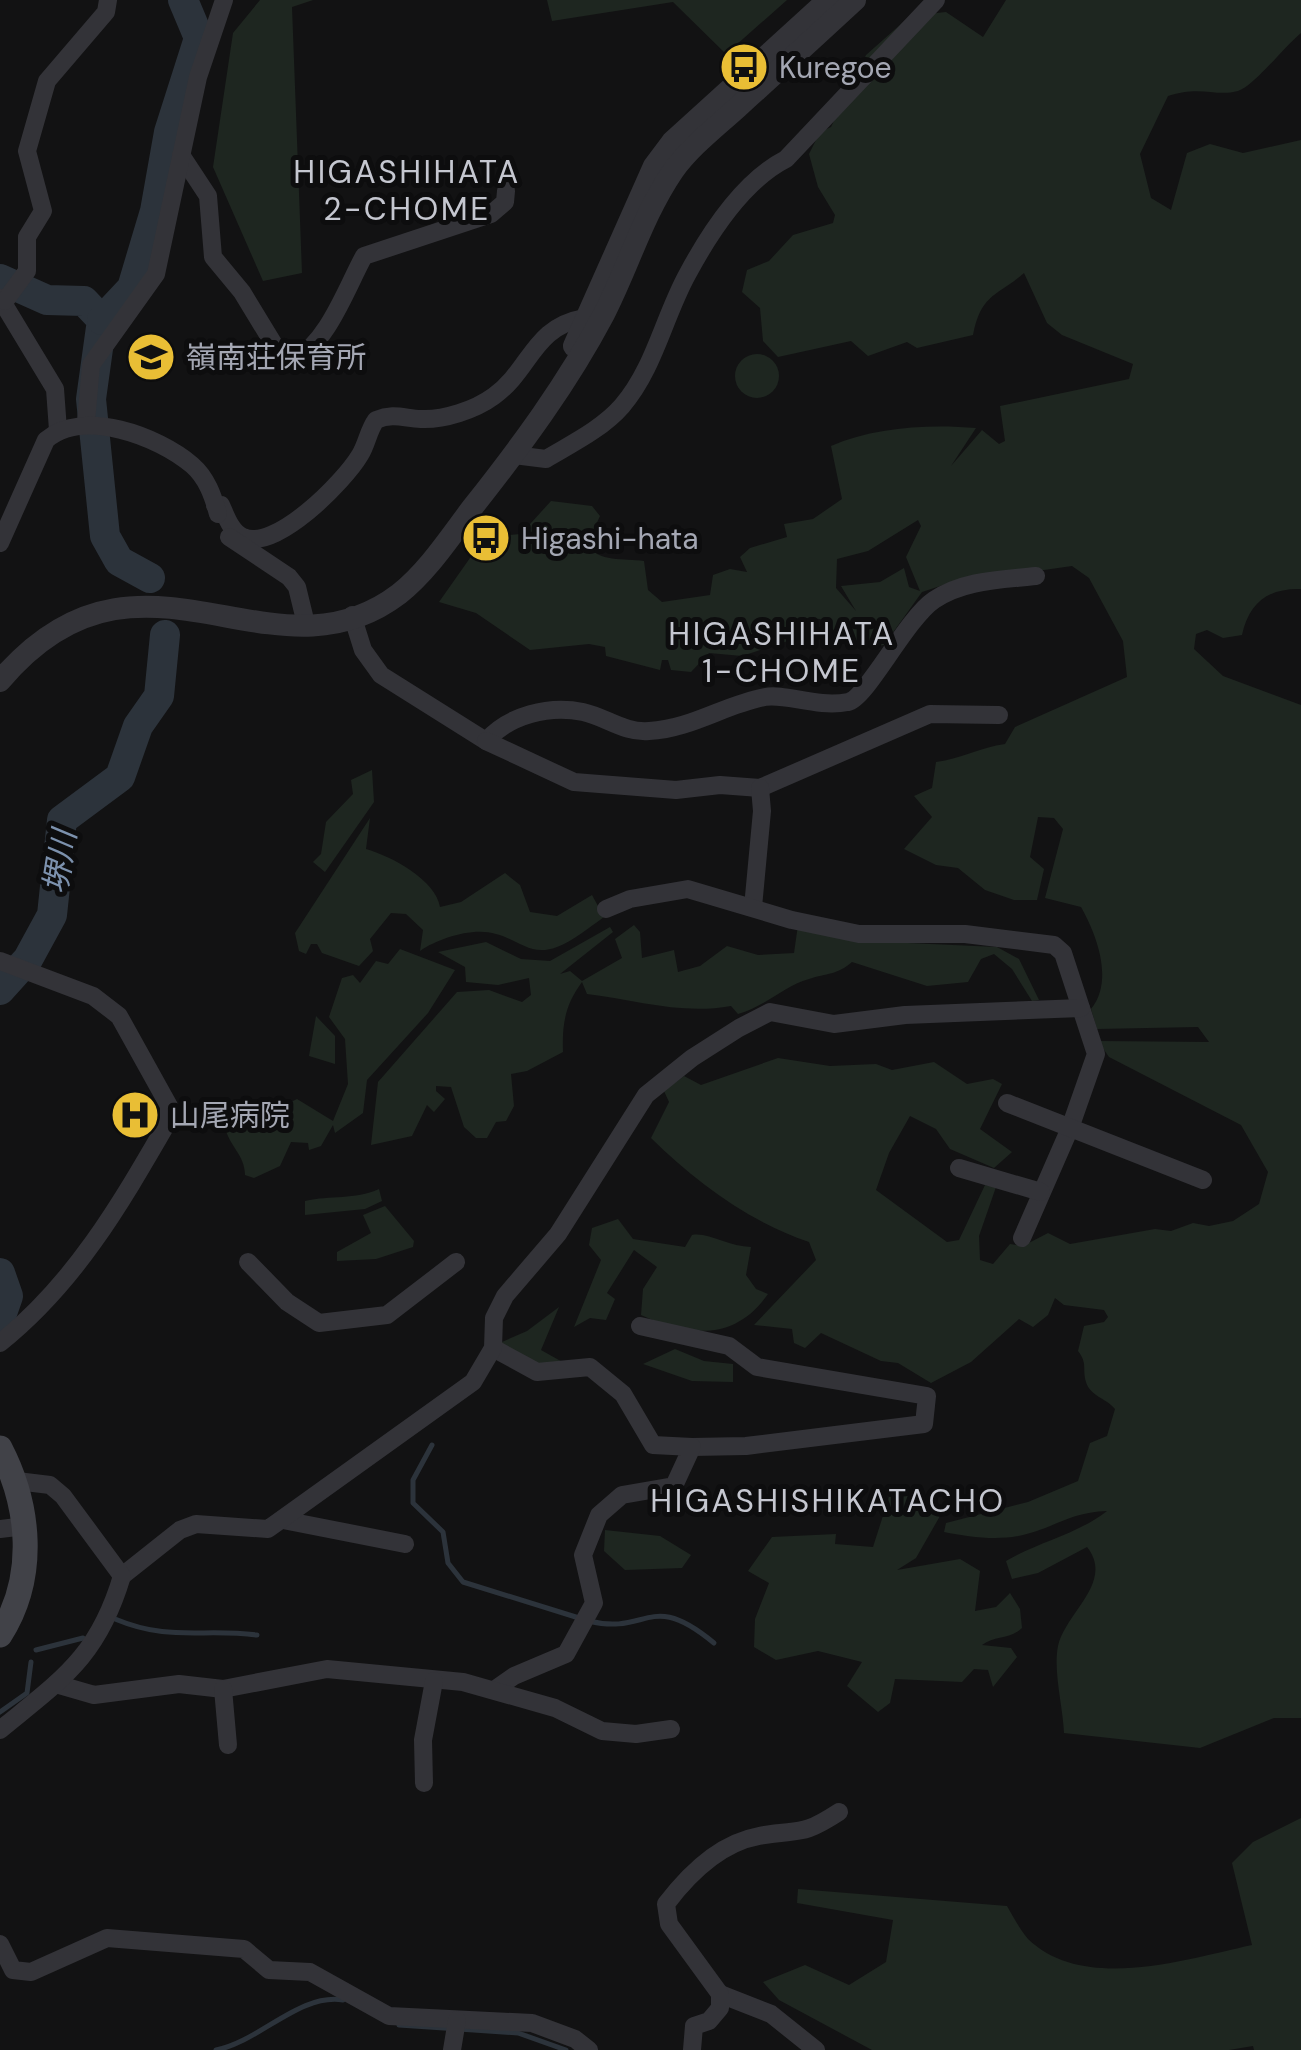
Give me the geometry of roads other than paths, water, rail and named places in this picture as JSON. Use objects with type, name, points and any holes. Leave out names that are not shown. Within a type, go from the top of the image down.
[{"type":"main road","points":[[0,1448],[17,1481],[13,1528],[18,1594],[0,1635]]},
{"type":"street","points":[[58,430],[55,388],[2,299],[27,270],[27,237],[43,211],[27,151],[47,81],[106,12],[108,0]]},
{"type":"street","points":[[86,422],[91,365],[156,274],[198,77],[224,0]]},
{"type":"street","points":[[554,401],[584,318],[654,166],[672,142],[828,0]]},
{"type":"street","points":[[0,682],[46,635],[113,608],[166,606],[258,623],[306,624],[352,616],[397,596],[427,567],[554,401],[604,314],[675,169],[855,0]]},
{"type":"street","points":[[514,454],[546,459],[624,404],[665,330],[686,276],[736,200],[765,170],[786,159],[936,0]]},
{"type":"street","points":[[181,155],[208,196],[213,257],[242,292],[276,348],[294,360],[307,353],[364,256],[491,214],[505,202],[506,191]]},
{"type":"street","points":[[215,505],[221,505],[231,526],[246,539],[264,540],[283,532],[360,455],[376,420],[390,414],[440,418],[476,406],[495,395],[522,368],[537,342],[562,322],[584,318]]},
{"type":"street","points":[[0,543],[46,440],[58,430],[86,422],[177,454],[195,468],[215,505],[222,529],[234,544],[297,586],[306,624]]},
{"type":"street","points":[[486,741],[497,728],[524,715],[546,711],[584,712],[630,730],[648,732],[722,714],[771,695],[804,704],[853,702],[866,692],[871,674],[908,623],[932,601],[964,584],[1036,576]]},
{"type":"street","points":[[352,616],[364,650],[381,674],[486,741],[574,782],[676,790],[720,785],[760,788],[930,714],[999,716]]},
{"type":"street","points":[[753,907],[762,811],[760,788]]},
{"type":"street","points":[[606,909],[630,899],[688,889],[859,934],[965,934],[1054,945],[1063,953],[1096,1054],[1070,1128],[1022,1238]]},
{"type":"street","points":[[0,961],[93,996],[119,1016],[169,1106],[169,1120],[101,1236],[58,1288],[0,1343]]},
{"type":"street","points":[[0,1730],[56,1684],[106,1626],[122,1576],[180,1530],[196,1524],[268,1529],[473,1382],[493,1348],[494,1318],[504,1296],[558,1234],[646,1096],[692,1058],[770,1012],[834,1024],[905,1015],[1081,1008]]},
{"type":"street","points":[[1007,1103],[1203,1180]]},
{"type":"street","points":[[959,1168],[1042,1192]]},
{"type":"street","points":[[248,1262],[287,1302],[312,1322],[319,1323],[387,1315],[456,1262]]},
{"type":"street","points":[[493,1348],[537,1372],[590,1367],[623,1394],[653,1446],[746,1446],[924,1424],[927,1396],[757,1367],[729,1346],[640,1326]]},
{"type":"street","points":[[494,1690],[514,1676],[566,1654],[594,1603],[583,1555],[599,1515],[622,1494],[674,1486],[692,1447]]},
{"type":"street","points":[[17,1481],[50,1485],[63,1496],[122,1576]]},
{"type":"street","points":[[283,1520],[406,1544]]},
{"type":"street","points":[[56,1684],[94,1695],[179,1684],[222,1689],[327,1669],[494,1690],[555,1708],[602,1731],[636,1734],[670,1729]]},
{"type":"street","points":[[424,1783],[423,1740],[434,1681]]},
{"type":"street","points":[[222,1689],[228,1745]]},
{"type":"street","points":[[816,2050],[771,2014],[720,1994],[670,1924],[666,1904],[692,1870],[756,1836],[808,1832],[839,1812]]},
{"type":"street","points":[[0,1944],[13,1970],[31,1972],[107,1938],[244,1949],[269,1970],[310,1972],[389,2016],[532,2023],[576,2040],[589,2050]]},
{"type":"street","points":[[692,2050],[694,2026],[709,2021],[720,2008],[720,1994]]},
{"type":"street","points":[[452,2050],[456,2020]]},
{"type":"waterway","name":"堺川","points":[[102,320],[132,288],[155,211],[169,132],[199,38],[183,0]]},
{"type":"waterway","name":"堺川","points":[[0,279],[47,300],[84,301],[102,320],[91,399],[105,536],[119,561],[150,578]]},
{"type":"waterway","name":"堺川","points":[[0,990],[28,959],[52,915],[62,820],[120,777],[138,726],[159,696],[165,635]]},
{"type":"waterway","name":"堺川","points":[[0,1273],[8,1296],[0,1319]]},
{"type":"waterway","points":[[432,1445],[413,1480],[413,1503],[443,1532],[448,1563],[463,1582],[579,1618]]},
{"type":"waterway","points":[[589,1621],[625,1623],[662,1616],[692,1627],[714,1643]]},
{"type":"waterway","points":[[115,1619],[170,1632],[257,1635]]},
{"type":"waterway","points":[[36,1650],[83,1638]]},
{"type":"waterway","points":[[0,1712],[27,1693],[31,1662]]},
{"type":"waterway","points":[[216,2050],[248,2038],[311,2004],[343,2000]]},
{"type":"waterway","points":[[399,2025],[518,2033],[566,2050]]},
{"type":"place","name":"Kuregoe","points":[[744,67]]},
{"type":"place","name":"嶺南荘保育所","points":[[151,357]]},
{"type":"place","name":"Higashi-hata","points":[[486,538]]},
{"type":"place","name":"山尾病院","points":[[135,1115]]},
{"type":"district","name":"HIGASHIHATA 2-CHOME","points":[[407,190]]},
{"type":"district","name":"HIGASHIHATA 1-CHOME","points":[[782,652]]},
{"type":"district","name":"HIGASHISHIKATACHO","points":[[828,1501]]}]
